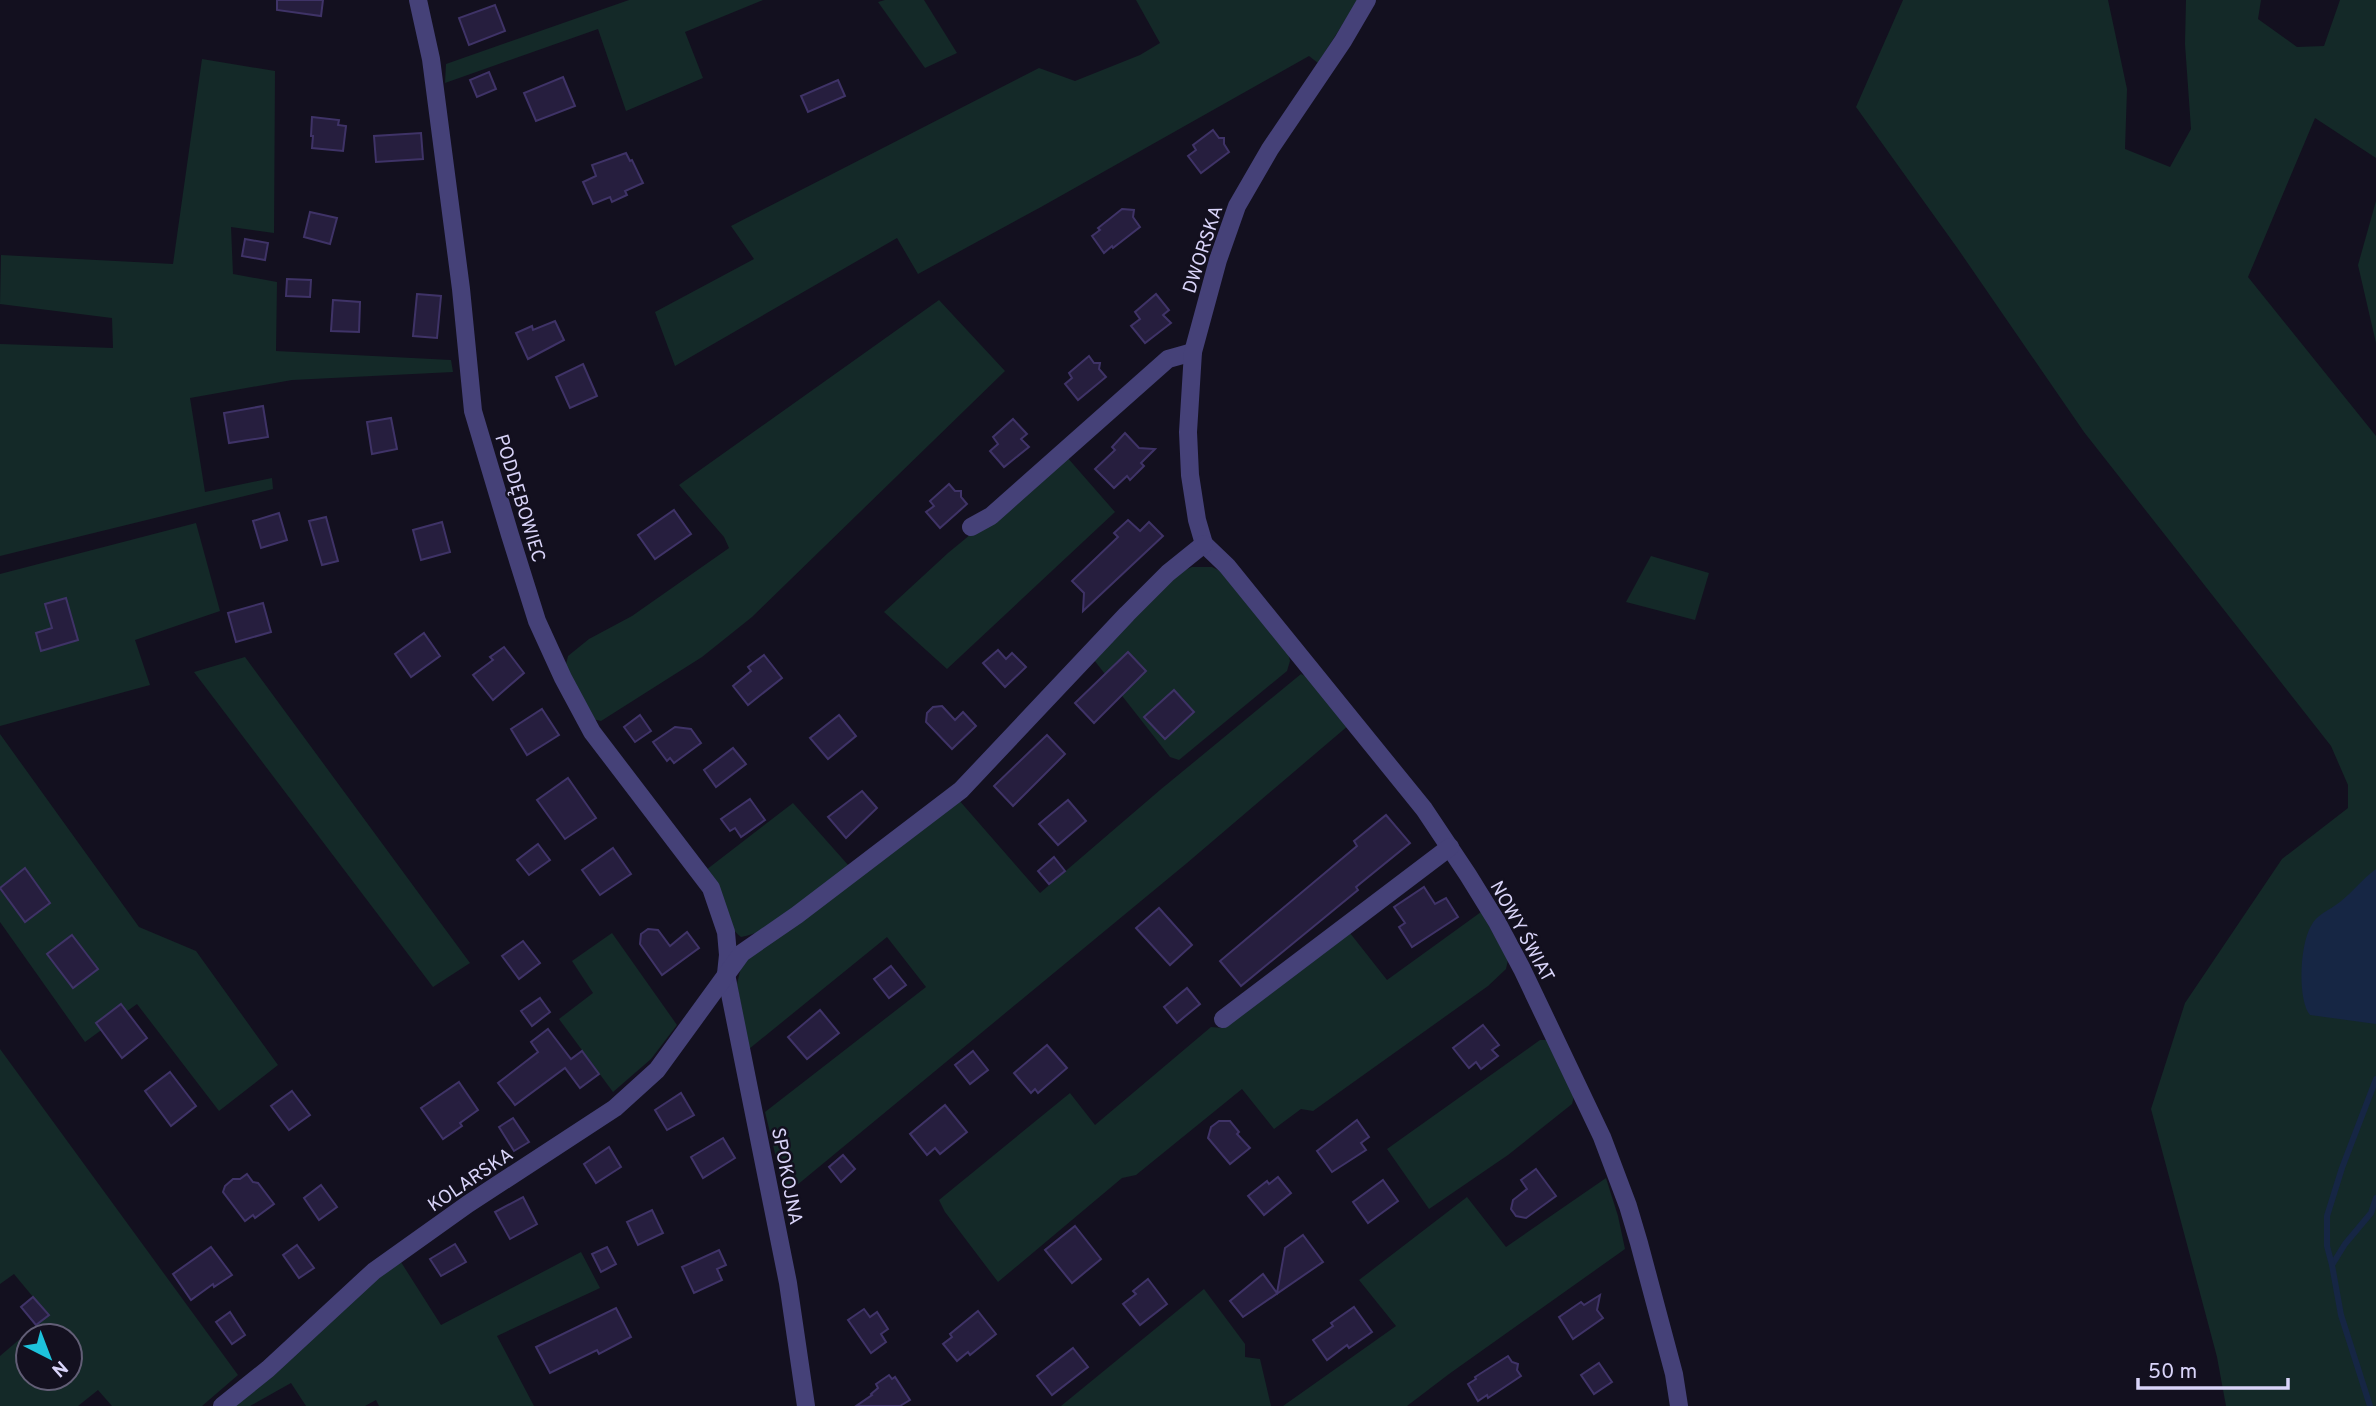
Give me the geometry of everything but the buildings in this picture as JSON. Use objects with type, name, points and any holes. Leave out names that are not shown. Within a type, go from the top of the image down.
[{"type":"street","name":"PODDĘBOWIEC","points":[[418,0],[431,59],[461,289],[473,411],[482,449],[537,621],[592,732],[712,888],[726,932],[728,955]]},
{"type":"street","name":"DWORSKA","points":[[1204,544],[1190,475],[1188,432],[1193,352],[1218,260],[1237,206],[1270,149],[1343,41],[1367,0]]},
{"type":"street","points":[[971,527],[990,516],[1168,359],[1193,352]]},
{"type":"street","name":"NOWY ŚWIAT","points":[[1204,544],[1227,566],[1424,809],[1497,922],[1602,1137],[1628,1206],[1674,1374],[1679,1406]]},
{"type":"street","name":"KOLARSKA","points":[[222,1406],[268,1369],[374,1271],[468,1204],[615,1108],[657,1070],[743,953],[961,790],[1127,614],[1168,573],[1204,544]]},
{"type":"street","points":[[1223,1019],[1450,847]]},
{"type":"street","name":"SPOKOJNA","points":[[728,955],[726,974],[788,1283],[806,1406]]},
{"type":"green space","points":[[629,0],[763,0],[685,32],[703,78],[626,111],[598,29],[445,83],[446,64]]},
{"type":"green space","points":[[924,0],[957,53],[925,68],[878,2]]},
{"type":"green space","points":[[1136,0],[1358,0],[1318,63],[1309,56],[918,274],[897,238],[675,366],[655,312],[754,259],[731,226],[1039,68],[1075,81],[1140,55],[1160,43]]},
{"type":"green space","points":[[1903,0],[2108,0],[2127,89],[2125,149],[2170,167],[2191,129],[2185,44],[2186,0],[2261,0],[2258,19],[2297,47],[2324,46],[2340,0],[2376,0],[2376,158],[2315,118],[2248,277],[2376,436],[2376,1406],[2226,1406],[2217,1357],[2151,1109],[2185,1003],[2282,859],[2348,808],[2348,785],[2331,746],[2084,432],[1856,107]]},
{"type":"green space","points":[[202,59],[275,71],[274,233],[231,227],[233,274],[277,282],[276,351],[451,360],[453,372],[292,380],[190,398],[205,492],[272,478],[273,489],[0,556],[0,344],[113,348],[112,318],[0,304],[1,255],[173,264]]},
{"type":"green space","points":[[2376,201],[2376,343],[2358,265]]},
{"type":"green space","points":[[939,300],[1005,371],[752,617],[702,657],[601,721],[589,718],[565,669],[568,656],[589,639],[632,616],[729,548],[724,537],[679,485]]},
{"type":"green space","points":[[1066,456],[1115,512],[947,669],[884,612],[948,553]]},
{"type":"green space","points":[[196,523],[220,611],[135,640],[150,685],[0,726],[0,574]]},
{"type":"green space","points":[[1651,556],[1709,573],[1695,620],[1626,602]]},
{"type":"green space","points":[[1192,567],[1212,567],[1224,573],[1288,653],[1290,661],[1287,671],[1179,760],[1170,757],[1094,660],[1172,576]]},
{"type":"green space","points":[[245,657],[470,963],[433,987],[194,672]]},
{"type":"green space","points":[[1301,674],[1307,677],[1349,725],[1187,863],[785,1195],[765,1112],[926,987],[887,937],[749,1049],[737,984],[742,963],[958,799],[1040,893]]},
{"type":"green space","points":[[0,734],[139,927],[196,951],[278,1065],[219,1111],[137,1004],[85,1042],[0,922]]},
{"type":"green space","points":[[793,803],[849,866],[784,918],[770,927],[741,937],[725,915],[706,870]]},
{"type":"green space","points":[[1481,912],[1508,960],[1506,969],[1488,986],[1313,1111],[1301,1109],[1274,1129],[1242,1089],[1136,1175],[1122,1178],[998,1282],[945,1212],[939,1200],[1070,1093],[1095,1125],[1211,1027],[1223,1028],[1350,933],[1387,980]]},
{"type":"green space","points":[[612,933],[677,1025],[651,1059],[613,1092],[559,1019],[593,993],[572,961]]},
{"type":"green space","points":[[1540,1040],[1549,1040],[1574,1096],[1572,1104],[1508,1155],[1429,1209],[1387,1149]]},
{"type":"green space","points":[[0,1049],[238,1375],[202,1406],[112,1406],[98,1390],[78,1406],[0,1406],[0,1356],[14,1344],[14,1392],[84,1392],[84,1322],[40,1322],[48,1315],[14,1274],[0,1284]]},
{"type":"green space","points":[[1606,1178],[1625,1249],[1407,1406],[1283,1406],[1396,1326],[1359,1280],[1467,1197],[1506,1247]]},
{"type":"green space","points":[[581,1252],[600,1288],[497,1336],[534,1406],[379,1406],[376,1400],[365,1406],[306,1406],[291,1383],[250,1406],[230,1406],[399,1259],[441,1325]]},
{"type":"green space","points":[[1204,1289],[1245,1344],[1245,1357],[1260,1359],[1271,1406],[1061,1406]]},
{"type":"water","points":[[2376,869],[2376,1024],[2310,1015],[2303,997],[2302,985],[2302,958],[2307,934],[2317,918],[2345,898]]},
{"type":"waterway","points":[[2370,1406],[2341,1315],[2327,1246],[2327,1216],[2376,1079]]},
{"type":"waterway","points":[[2332,1265],[2345,1244],[2371,1213],[2376,1198]]}]
